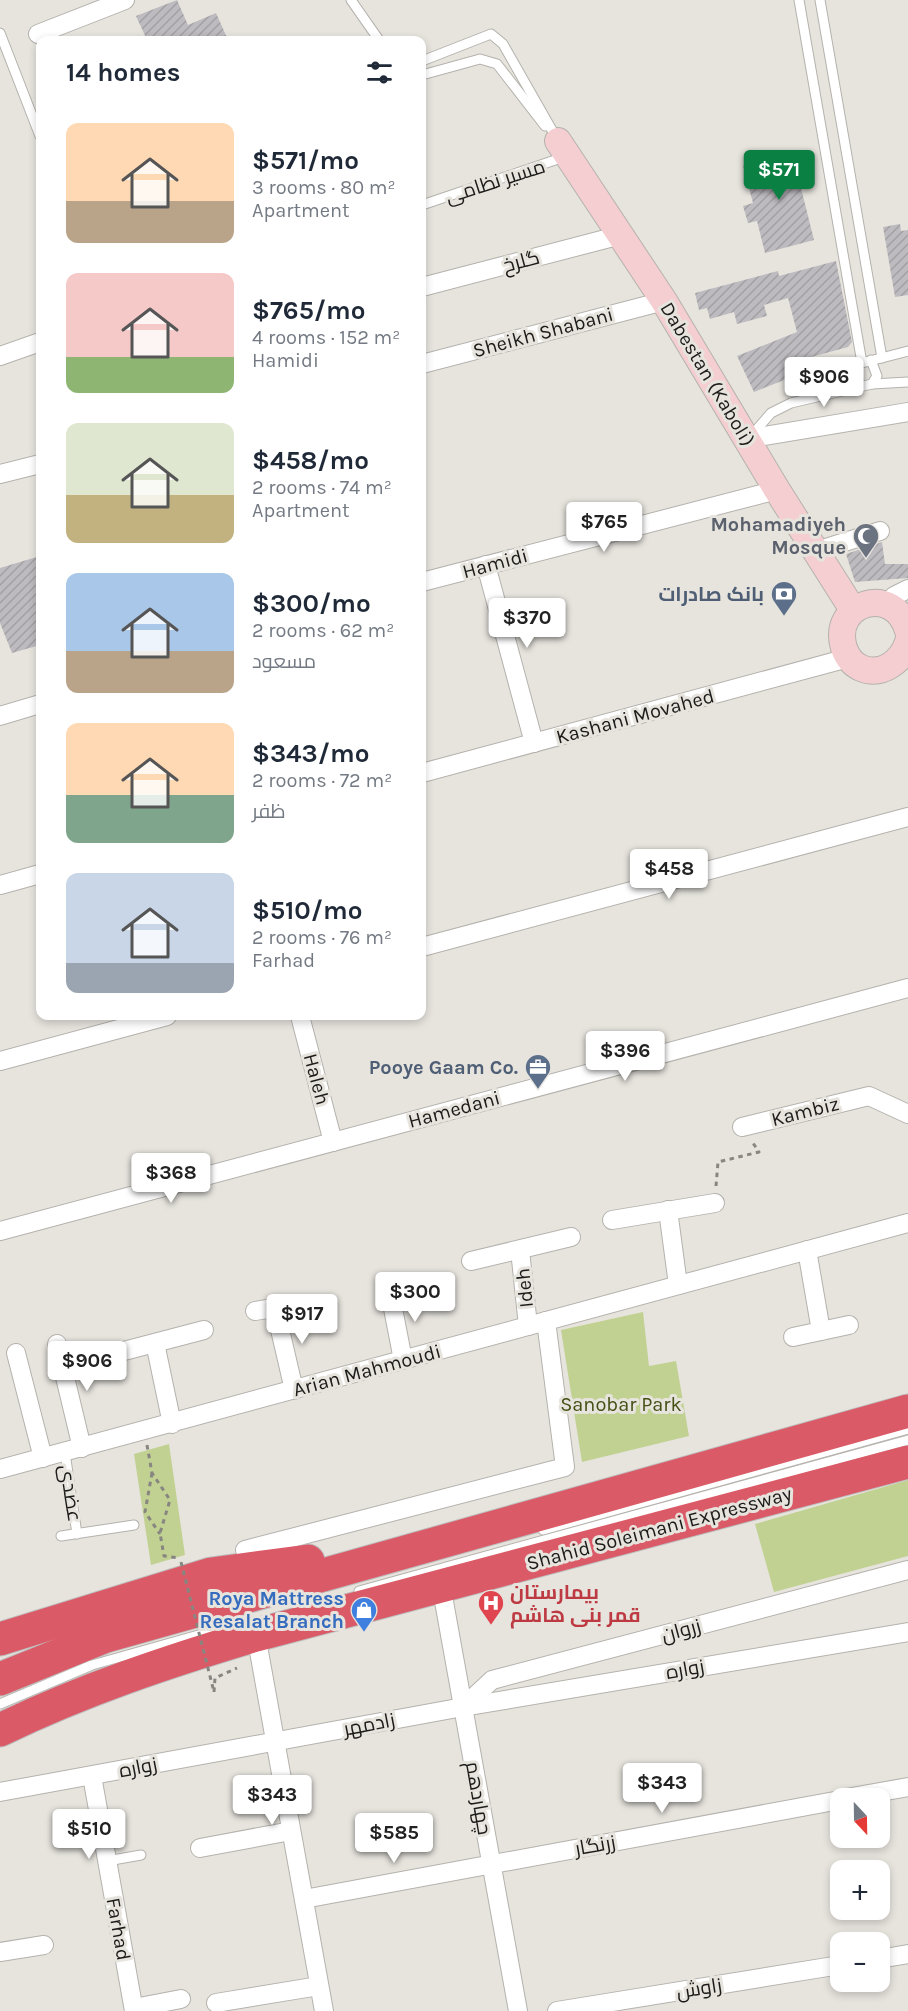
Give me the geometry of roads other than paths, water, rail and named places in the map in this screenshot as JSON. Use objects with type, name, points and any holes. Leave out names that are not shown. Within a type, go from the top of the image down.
[{"type":"highway","points":[[0,1679],[106,1635],[908,1410]]},
{"type":"highway","name":"Shahid Soleimani Expressway","points":[[0,1730],[52,1705],[197,1653],[254,1622],[441,1585],[908,1462]]},
{"type":"highway","points":[[0,1621],[173,1575],[211,1574],[429,1545]]},
{"type":"highway","points":[[0,1639],[173,1575]]},
{"type":"main road","name":"Dabestan (Kaboli)","points":[[563,149],[664,301],[777,490],[853,610]]},
{"type":"main road","points":[[905,657],[888,667],[871,670],[860,668],[848,658],[842,631],[853,610],[873,603],[888,605],[901,615],[908,631]]},
{"type":"street","points":[[42,36],[125,0]]},
{"type":"street","name":"گلرخ","points":[[426,286],[621,235]]},
{"type":"street","name":"Sheikh Shabani","points":[[426,363],[664,301]]},
{"type":"street","points":[[0,356],[36,343]]},
{"type":"street","points":[[747,440],[908,412]]},
{"type":"street","points":[[0,474],[36,465]]},
{"type":"street","name":"Hamidi","points":[[426,581],[777,490]]},
{"type":"street","points":[[816,551],[880,531]]},
{"type":"street","points":[[486,565],[534,743]]},
{"type":"street","points":[[888,605],[894,596],[908,589]]},
{"type":"street","name":"Kashani Movahed","points":[[426,772],[848,658]]},
{"type":"street","points":[[0,716],[36,705]]},
{"type":"street","points":[[426,946],[908,817]]},
{"type":"street","points":[[0,885],[36,875]]},
{"type":"street","name":"Hamedani","points":[[0,1231],[908,988]]},
{"type":"street","points":[[0,1060],[152,1020]]},
{"type":"street","name":"Haleh","points":[[301,1020],[333,1142]]},
{"type":"street","name":"Kambiz","points":[[742,1127],[869,1096],[908,1114]]},
{"type":"street","points":[[612,1220],[715,1203]]},
{"type":"street","points":[[668,1210],[678,1285]]},
{"type":"street","name":"Arian Mahmoudi","points":[[0,1469],[908,1223]]},
{"type":"street","name":"Ideh","points":[[471,1261],[571,1237]]},
{"type":"street","points":[[807,1250],[821,1331]]},
{"type":"street","name":"Ideh","points":[[520,1251],[528,1326]]},
{"type":"street","points":[[390,1293],[404,1360]]},
{"type":"street","points":[[255,1311],[298,1304]]},
{"type":"street","points":[[275,1308],[294,1390]]},
{"type":"street","points":[[245,1550],[565,1467],[546,1321]]},
{"type":"street","points":[[793,1337],[849,1325]]},
{"type":"street","points":[[101,1357],[204,1330]]},
{"type":"street","points":[[154,1343],[172,1424]]},
{"type":"street","points":[[57,1344],[73,1450]]},
{"type":"street","points":[[16,1353],[43,1458]]},
{"type":"street","name":"زروان","points":[[463,1707],[492,1680],[908,1570]]},
{"type":"street","name":"چهاردهم","points":[[441,1585],[518,2011]]},
{"type":"street","points":[[254,1622],[324,2011]]},
{"type":"street","name":"زواره","points":[[463,1707],[908,1632]]},
{"type":"street","name":"زادمهر","points":[[275,1741],[463,1707]]},
{"type":"street","name":"زواره","points":[[0,1792],[275,1741]]},
{"type":"street","name":"Farhad","points":[[92,1776],[134,2009]]},
{"type":"street","points":[[890,1790],[908,1787]]},
{"type":"street","name":"زرنگار","points":[[304,1899],[830,1802]]},
{"type":"street","points":[[200,1848],[291,1831]]},
{"type":"street","points":[[0,1952],[44,1945]]},
{"type":"street","points":[[890,1957],[908,1954]]},
{"type":"street","name":"زاوش","points":[[557,2011],[830,1967]]},
{"type":"street","points":[[216,2003],[319,1986]]},
{"type":"street","points":[[134,2009],[181,1999]]},
{"type":"lane","points":[[351,0],[376,36]]},
{"type":"lane","points":[[799,0],[836,215],[867,362],[877,376],[872,384]]},
{"type":"lane","points":[[820,0],[882,358]]},
{"type":"lane","points":[[0,33],[36,126]]},
{"type":"lane","points":[[426,59],[491,34],[503,44],[563,149]]},
{"type":"lane","points":[[426,74],[480,59],[497,64],[563,149]]},
{"type":"lane","name":"مسیر نظامی","points":[[426,203],[563,149]]},
{"type":"lane","points":[[836,215],[856,210]]},
{"type":"lane","points":[[867,362],[908,351]]},
{"type":"lane","points":[[747,440],[771,413],[791,403],[872,384],[908,382]]},
{"type":"lane","points":[[354,1583],[908,1429]]},
{"type":"lane","points":[[344,1595],[908,1440]]},
{"type":"lane","name":"عضدی","points":[[73,1450],[77,1534]]},
{"type":"lane","points":[[61,1536],[134,1525]]},
{"type":"lane","points":[[0,1694],[41,1676],[138,1641],[254,1622]]},
{"type":"lane","points":[[0,1704],[119,1656],[254,1622]]},
{"type":"lane","points":[[107,1861],[141,1854]]},
{"type":"place","name":"Mohamadiyeh Mosque","points":[[866,559]]},
{"type":"place","name":"بانک صادرات","points":[[784,617]]},
{"type":"place","name":"Pooye Gaam Co.","points":[[538,1090]]},
{"type":"place","name":"بیمارستان قمر بنی هاشم","points":[[491,1626]]},
{"type":"place","name":"Roya Mattress Resalat Branch","points":[[364,1633]]},
{"type":"park label","name":"Sanobar Park","points":[[621,1404]]}]
